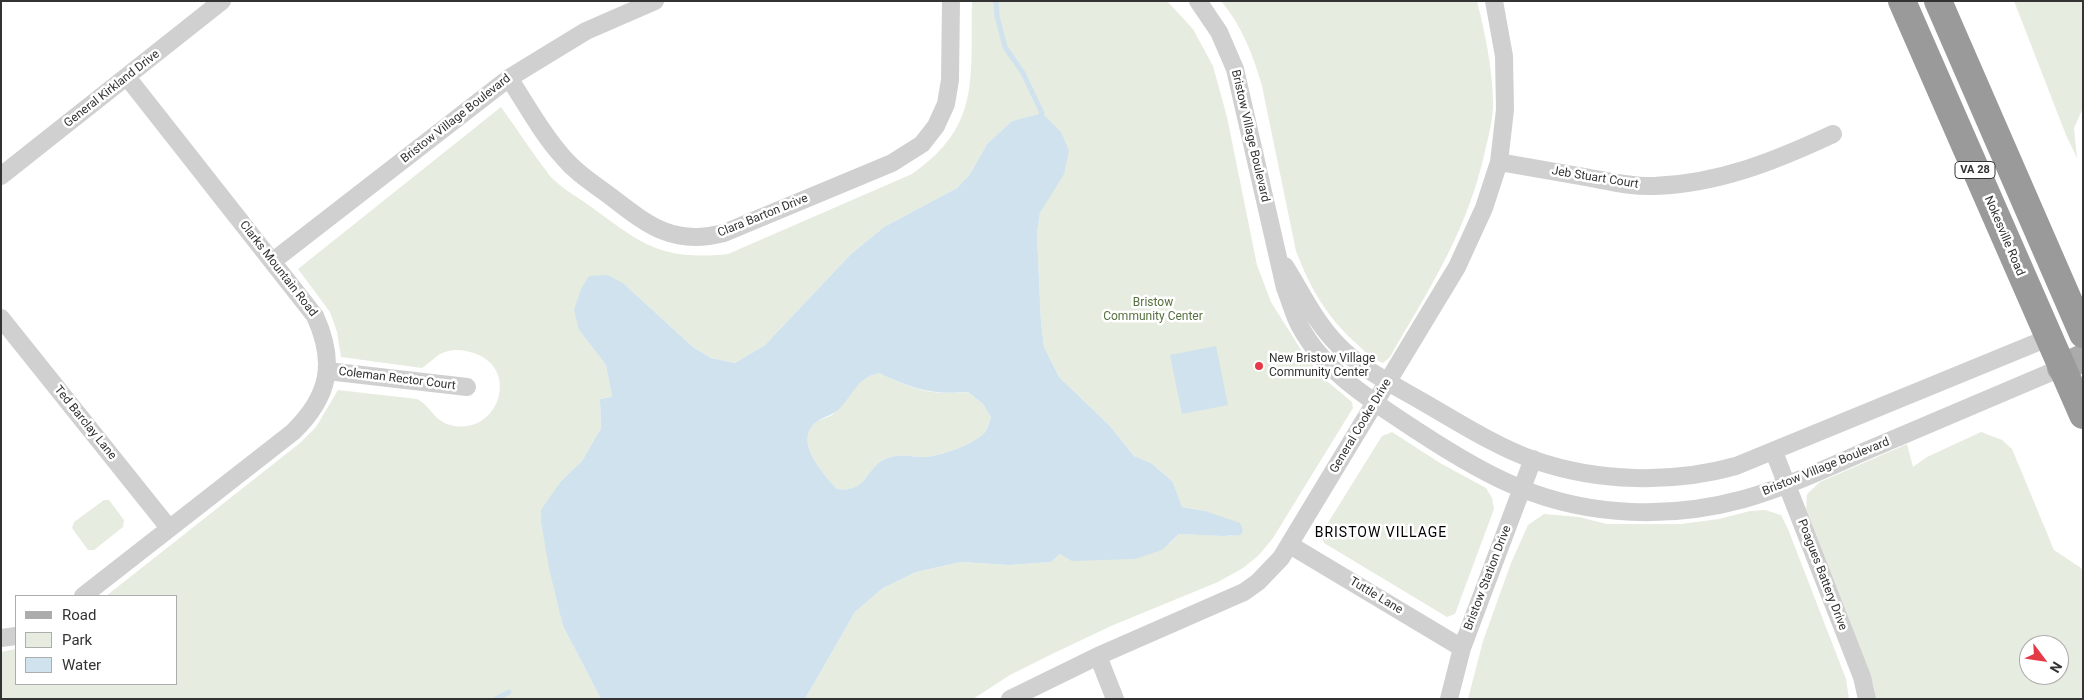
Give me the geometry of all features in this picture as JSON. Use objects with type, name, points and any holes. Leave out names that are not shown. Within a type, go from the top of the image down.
[{"type":"highway","name":"Nokesville Road","points":[[1902,1],[2048,338],[2072,363],[2083,415]]},
{"type":"highway","name":"VA 28","points":[[1938,1],[2081,327]]},
{"type":"main road","points":[[2048,338],[2081,327]]},
{"type":"street","name":"General Kirkland Drive","points":[[1,176],[222,1]]},
{"type":"street","name":"Bristow Village Boulevard","points":[[273,261],[509,78],[586,31],[655,1]]},
{"type":"street","name":"Clara Barton Drive","points":[[509,78],[562,157],[584,177],[652,226],[684,237],[707,237],[724,233],[892,162],[922,144],[936,126],[946,104],[950,80],[951,1]]},
{"type":"street","name":"Bristow Village Boulevard","points":[[1198,1],[1219,32],[1235,69],[1285,288],[1297,320],[1312,344],[1343,378],[1375,403],[1445,449],[1521,489],[1580,506],[1626,512],[1668,512],[1716,506],[1787,485],[2072,363]]},
{"type":"street","name":"General Cooke Drive","points":[[1010,699],[1098,656],[1244,592],[1270,570],[1290,545],[1469,243],[1484,208],[1499,162],[1503,134],[1505,85],[1500,27],[1494,1]]},
{"type":"street","name":"Clarks Mountain Road","points":[[84,595],[301,424],[318,401],[327,371],[326,343],[315,316],[127,77]]},
{"type":"street","name":"Jeb Stuart Court","points":[[1499,162],[1617,183],[1652,186],[1713,179],[1750,169],[1791,154],[1833,134]]},
{"type":"street","name":"Bristow Village Boulevard","points":[[1275,248],[1325,331],[1354,359],[1388,381],[1498,444],[1533,459],[1571,470],[1604,475],[1663,477],[1696,475],[1718,471],[1774,452],[2048,338]]},
{"type":"street","name":"Ted Barclay Lane","points":[[1,318],[169,528]]},
{"type":"street","name":"Coleman Rector Court","points":[[327,371],[467,387]]},
{"type":"street","name":"Poagues Battery Drive","points":[[1774,452],[1862,677],[1867,699]]},
{"type":"street","name":"Bristow Station Drive","points":[[1449,699],[1452,677],[1462,648],[1533,459]]},
{"type":"street","name":"Tuttle Lane","points":[[1290,545],[1462,648]]},
{"type":"street","points":[[1,638],[15,636]]},
{"type":"street","points":[[1098,656],[1115,699]]},
{"type":"green space","name":"Bristow Community Center","points":[[972,1],[1167,1],[1193,29],[1213,66],[1227,117],[1257,265],[1271,302],[1303,353],[1322,377],[1352,402],[1353,408],[1273,538],[1259,555],[1243,568],[1218,582],[1111,626],[1050,655],[1010,675],[973,699],[805,699],[855,612],[883,588],[916,572],[961,562],[1009,565],[1051,562],[1060,554],[1169,544],[1179,534],[1233,536],[1205,511],[1182,507],[1173,482],[1151,463],[1134,456],[1110,426],[1059,377],[1044,347],[1041,323],[1037,234],[1040,213],[1050,195],[1060,132],[1042,113],[1012,121],[987,144],[970,174],[957,188],[884,227],[851,254],[765,345],[735,363],[711,358],[693,347],[623,283],[579,330],[606,365],[612,397],[600,399],[601,428],[582,461],[561,481],[542,510],[541,522],[563,626],[601,699],[1,699],[1,652],[15,649],[15,685],[178,685],[178,595],[107,595],[300,443],[316,427],[338,390],[417,399],[426,405],[440,420],[450,425],[467,426],[481,421],[492,411],[498,398],[500,384],[496,371],[486,359],[470,352],[455,350],[444,352],[422,368],[341,357],[337,332],[330,312],[298,269],[501,107],[550,176],[569,192],[624,231],[653,247],[668,252],[705,256],[728,254],[912,174],[935,156],[951,137],[961,118],[968,98],[972,54]]},
{"type":"green space","points":[[1221,1],[1477,1],[1490,62],[1493,105],[1490,132],[1478,180],[1458,233],[1446,258],[1390,357],[1383,363],[1367,353],[1338,325],[1321,302],[1301,265],[1296,251],[1259,74],[1241,31]]},
{"type":"green space","points":[[2014,1],[2083,1],[2083,108],[2074,128],[2077,158],[2066,135]]},
{"type":"green space","points":[[879,373],[922,390],[943,393],[968,392],[983,404],[991,417],[988,427],[974,441],[948,452],[925,457],[899,456],[883,460],[854,488],[837,489],[819,468],[814,459],[810,451],[808,434],[816,422],[834,413],[860,382]]},
{"type":"green space","points":[[1392,432],[1440,463],[1486,488],[1492,498],[1494,509],[1455,614],[1447,617],[1324,543],[1321,534],[1382,436]]},
{"type":"green space","points":[[1981,432],[2002,440],[2012,449],[2054,550],[2081,568],[2083,573],[2083,699],[1875,699],[1874,687],[1806,511],[1807,494],[1820,482],[1907,444],[1913,467],[1927,457]]},
{"type":"green space","points":[[104,500],[109,500],[124,520],[123,527],[94,550],[88,550],[72,528],[74,522]]},
{"type":"green space","points":[[1765,510],[1781,515],[1788,529],[1846,679],[1849,699],[1468,699],[1483,641],[1511,563],[1528,525],[1544,514],[1579,517],[1607,524],[1681,524]]},
{"type":"water","points":[[1042,113],[1061,132],[1069,151],[1064,174],[1040,213],[1037,234],[1041,323],[1044,347],[1059,377],[1110,426],[1134,456],[1151,463],[1173,482],[1182,507],[1205,511],[1240,523],[1243,530],[1241,535],[1179,534],[1162,550],[1135,559],[1072,561],[1060,554],[1051,562],[1009,565],[961,562],[916,572],[883,588],[855,612],[805,699],[601,699],[563,626],[549,568],[541,522],[541,510],[561,481],[582,461],[601,428],[600,399],[612,397],[606,365],[579,330],[574,310],[581,289],[589,276],[607,275],[623,283],[693,347],[711,358],[735,363],[765,345],[851,254],[884,227],[957,188],[970,174],[987,144],[1012,121]],"holes":[[[879,373],[891,379],[932,392],[968,392],[983,404],[991,417],[987,429],[974,441],[948,452],[925,457],[899,456],[883,460],[854,488],[837,489],[819,468],[814,459],[810,451],[808,434],[815,423],[840,408],[856,387],[865,379]]]},
{"type":"water","points":[[1216,346],[1228,405],[1182,414],[1170,355]]},
{"type":"waterway","points":[[996,1],[997,16],[1005,47],[1023,73],[1042,113]]},
{"type":"waterway","points":[[496,699],[509,692]]},
{"type":"place","name":"New Bristow Village Community Center","points":[[1259,366]]},
{"type":"district","name":"BRISTOW VILLAGE","points":[[1381,533]]}]
